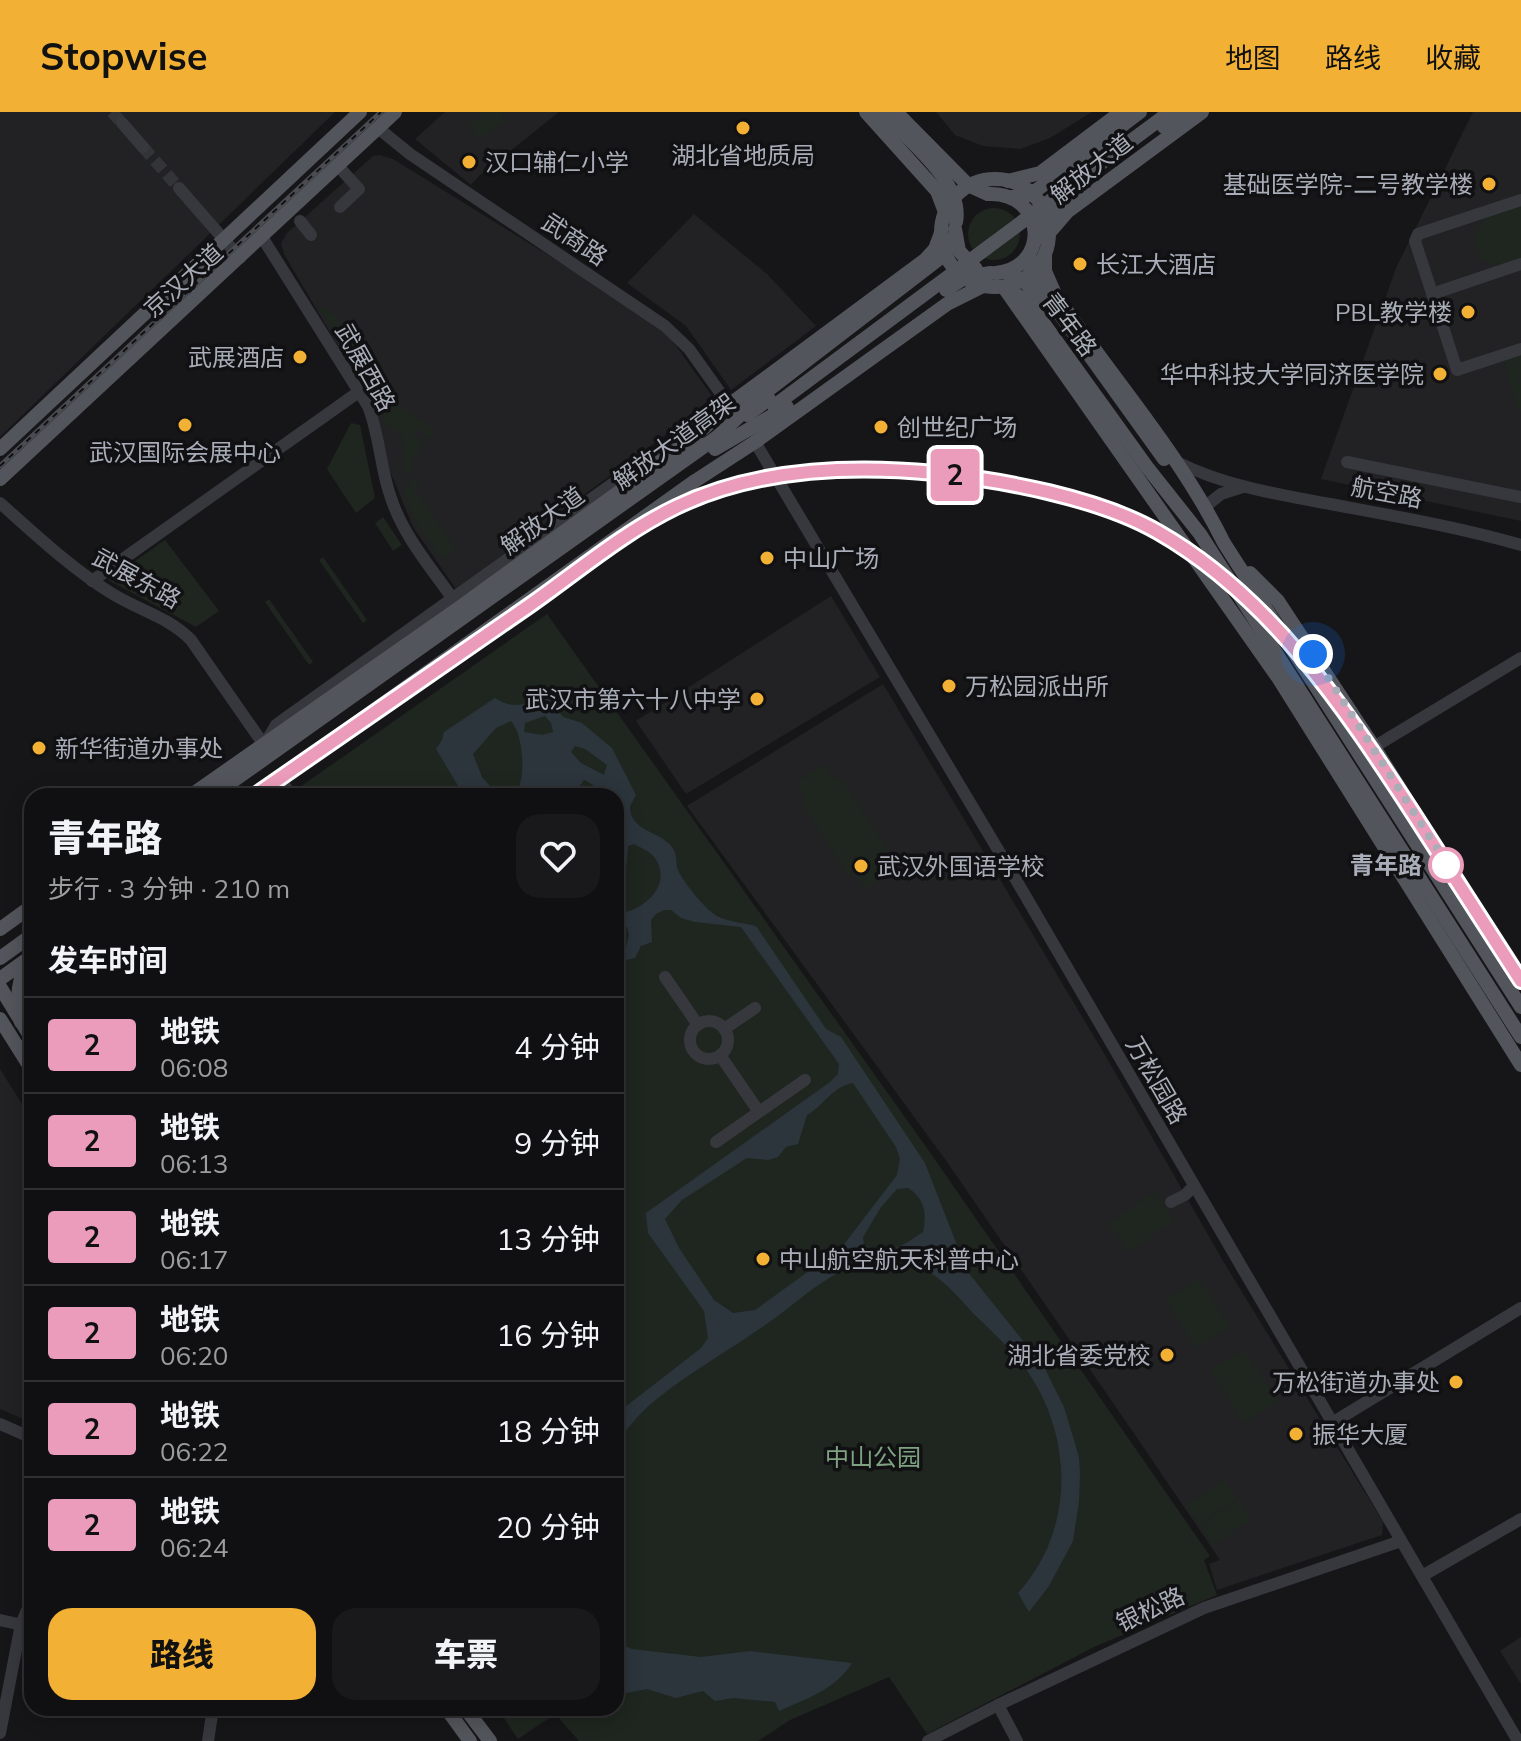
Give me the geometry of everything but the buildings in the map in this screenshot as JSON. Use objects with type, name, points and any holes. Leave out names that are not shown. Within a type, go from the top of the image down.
[{"type":"main road","name":"京汉大道","points":[[0,449],[360,112]]},
{"type":"main road","name":"京汉大道","points":[[0,479],[395,112]]},
{"type":"main road","points":[[866,112],[937,191],[945,212],[948,234],[959,251],[969,264],[993,277],[1002,288],[1284,688],[1521,1065]]},
{"type":"main road","points":[[713,446],[767,391],[944,255],[948,234],[958,211],[953,191],[944,177],[882,112]]},
{"type":"main road","points":[[896,112],[968,185],[980,192],[1012,197],[1026,196],[1038,189],[1140,112]]},
{"type":"main road","points":[[906,112],[961,170],[989,180],[1008,181],[1025,188],[1039,201],[1047,218],[1049,233],[1045,254],[1032,273],[1002,288]]},
{"type":"main road","name":"解放大道","points":[[1008,181],[1040,173],[1121,112]]},
{"type":"main road","name":"解放大道高架","points":[[223,788],[713,446],[1155,112]]},
{"type":"main road","points":[[1169,112],[1181,128]]},
{"type":"main road","name":"解放大道高架","points":[[239,788],[1169,112]]},
{"type":"main road","points":[[265,788],[947,304],[1019,265],[1031,248],[1041,224],[1052,212],[1184,112]]},
{"type":"main road","name":"解放大道","points":[[1049,233],[1068,211],[1202,112]]},
{"type":"main road","points":[[945,212],[961,191],[989,180]]},
{"type":"main road","points":[[1012,197],[1029,212],[1034,227],[1028,262],[1036,281],[1228,549],[1278,601],[1374,747],[1520,982]]},
{"type":"main road","name":"解放大道","points":[[202,788],[456,604],[692,439],[729,405],[925,260],[948,234]]},
{"type":"main road","name":"青年路","points":[[1045,254],[1045,271],[1051,287],[1166,461],[1206,506],[1228,549],[1521,1007]]},
{"type":"main road","points":[[713,446],[781,411],[959,281],[975,275],[1018,277],[1031,289],[1166,461],[1200,534]]},
{"type":"main road","name":"青年路","points":[[1002,288],[1018,294],[1029,303],[1147,467],[1200,534],[1521,1037]]},
{"type":"main road","points":[[1258,624],[1284,688]]},
{"type":"main road","points":[[1322,695],[1365,733]]},
{"type":"main road","points":[[1443,886],[1493,938]]},
{"type":"main road","points":[[4,924],[24,911]]},
{"type":"main road","points":[[0,946],[24,929]]},
{"type":"main road","points":[[0,958],[24,941]]},
{"type":"main road","points":[[1468,955],[1492,1020]]},
{"type":"main road","points":[[0,979],[24,962]]},
{"type":"main road","points":[[21,1022],[18,988],[24,969]]},
{"type":"main road","points":[[0,987],[24,1027]]},
{"type":"main road","points":[[2,1024],[24,1058]]},
{"type":"main road","points":[[452,1716],[470,1741]]},
{"type":"main road","points":[[471,1716],[490,1741]]},
{"type":"street","points":[[122,123],[143,147]]},
{"type":"street","name":"武商路","points":[[378,128],[410,154],[665,326],[689,349],[729,405]]},
{"type":"street","points":[[338,166],[359,189],[340,207]]},
{"type":"street","points":[[179,188],[240,258]]},
{"type":"street","points":[[1521,200],[1418,234],[1415,241],[1457,370],[1521,349]]},
{"type":"street","points":[[300,221],[311,235]]},
{"type":"street","name":"武展西路","points":[[262,237],[360,391],[376,428],[387,486],[397,514],[456,604]]},
{"type":"street","points":[[1432,294],[1521,264]]},
{"type":"street","points":[[92,581],[360,391]]},
{"type":"street","name":"万松园路","points":[[755,442],[943,757],[1518,1741]]},
{"type":"street","name":"航空路","points":[[1166,461],[1243,487],[1447,527],[1521,545]]},
{"type":"street","points":[[1347,462],[1521,497]]},
{"type":"street","points":[[1206,506],[1221,494],[1243,487]]},
{"type":"street","name":"武展东路","points":[[0,503],[92,581],[177,625],[191,640],[264,745]]},
{"type":"street","points":[[1374,747],[1521,658]]},
{"type":"street","points":[[931,765],[943,757]]},
{"type":"street","points":[[279,778],[286,788]]},
{"type":"street","points":[[665,977],[698,1025]]},
{"type":"street","points":[[724,1029],[755,1008]]},
{"type":"street","points":[[715,1023],[724,1029],[727,1046],[720,1055],[703,1058],[693,1051],[690,1040],[698,1025],[715,1023]]},
{"type":"street","points":[[681,1060],[693,1051]]},
{"type":"street","points":[[720,1055],[759,1112]]},
{"type":"street","points":[[716,1142],[805,1080]]},
{"type":"street","points":[[1171,1202],[1194,1186]]},
{"type":"street","points":[[1332,1423],[1521,1308]]},
{"type":"street","points":[[0,1424],[24,1434]]},
{"type":"street","points":[[1422,1576],[1521,1519]]},
{"type":"street","name":"银松路","points":[[931,1740],[1204,1608],[1401,1541]]},
{"type":"street","points":[[0,1620],[24,1625]]},
{"type":"street","points":[[0,1733],[24,1633]]},
{"type":"street","points":[[998,1705],[1017,1741]]},
{"type":"street","points":[[208,1741],[212,1716]]},
{"type":"shaded area","points":[[0,112],[335,112],[0,437]]},
{"type":"shaded area","name":"汉口辅仁小学","points":[[445,112],[559,112],[471,185],[415,139]]},
{"type":"shaded area","points":[[936,112],[1092,112],[1050,138],[1020,149],[983,146],[955,135]]},
{"type":"shaded area","name":"华中科技大学同济医学院","points":[[1473,112],[1521,112],[1521,521],[1321,479],[1396,268]]},
{"type":"shaded area","points":[[373,156],[393,159],[611,294],[669,336],[714,399],[456,589],[413,527],[390,471],[372,404],[281,244],[286,234]]},
{"type":"shaded area","points":[[694,214],[767,274],[816,326],[731,390],[686,326],[627,283]]},
{"type":"shaded area","name":"武汉市第六十八中学","points":[[831,596],[880,677],[686,794],[636,721]]},
{"type":"shaded area","points":[[883,684],[1105,1055],[1226,1266],[1383,1522],[1382,1535],[1217,1590],[1209,1564],[1220,1560],[947,1162],[687,806]]},
{"type":"shaded area","points":[[545,687],[557,698],[558,711],[563,717],[582,723],[612,748],[636,795],[630,806],[635,821],[672,847],[681,875],[709,910],[723,919],[756,926],[826,1029],[841,1037],[925,1163],[967,1271],[1044,1367],[1064,1407],[1079,1457],[1079,1501],[1073,1541],[1049,1586],[1029,1612],[1018,1593],[1037,1568],[1059,1511],[1059,1450],[1052,1420],[1040,1392],[1018,1358],[948,1287],[918,1266],[907,1262],[872,1262],[834,1275],[671,1388],[624,1433],[624,1408],[701,1348],[708,1338],[704,1311],[648,1233],[646,1213],[830,1082],[838,1074],[839,1064],[741,927],[695,922],[681,918],[671,910],[664,910],[651,920],[652,942],[641,946],[635,958],[624,960],[629,935],[624,926],[624,912],[645,903],[661,878],[655,858],[634,844],[628,846],[626,871],[624,870],[624,788],[598,788],[584,780],[580,788],[518,788],[522,770],[521,747],[511,721],[496,728],[473,754],[482,777],[492,788],[459,788],[436,749],[444,732],[495,698],[519,705],[534,700],[534,695]],"holes":[[[545,716],[553,732],[542,735],[524,732],[525,723]],[[575,746],[585,749],[607,765],[604,775],[581,763],[571,752]],[[853,1083],[896,1147],[900,1159],[897,1175],[842,1247],[755,1310],[733,1313],[714,1300],[679,1248],[665,1219],[682,1200],[747,1158],[768,1160],[778,1157],[786,1147],[798,1144],[807,1115],[833,1092]],[[908,1188],[921,1202],[925,1219],[923,1232],[889,1249],[864,1245],[863,1237],[881,1207],[897,1189]]]},
{"type":"shaded area","points":[[0,1069],[24,1107],[24,1420],[0,1409]]},
{"type":"shaded area","points":[[1521,1637],[1521,1684],[1500,1651]]},
{"type":"shaded area","points":[[624,1646],[701,1657],[750,1651],[852,1663],[829,1686],[779,1711],[775,1702],[733,1698],[715,1701],[703,1691],[676,1698],[647,1689],[624,1693]]},
{"type":"green space","points":[[485,112],[500,112],[506,120],[480,140],[468,125]]},
{"type":"green space","points":[[1521,205],[1521,261],[1499,268],[1481,259],[1474,239],[1484,217]]},
{"type":"green space","points":[[994,208],[1012,216],[1020,234],[1012,252],[994,260],[976,252],[968,234],[976,216]]},
{"type":"green space","points":[[325,307],[332,315],[335,314],[346,330],[353,326],[362,339],[360,346],[364,369],[361,374],[320,310]]},
{"type":"green space","points":[[1521,354],[1521,411],[1517,410],[1504,360]]},
{"type":"green space","points":[[382,395],[436,431],[429,440],[422,430],[415,434],[424,446],[409,465],[413,469],[408,474],[395,471],[405,470],[401,435],[385,423],[377,398]]},
{"type":"green space","points":[[351,423],[360,425],[375,498],[356,513],[327,469]]},
{"type":"green space","points":[[415,477],[420,485],[415,489],[457,550],[442,560],[410,509],[405,490]]},
{"type":"green space","points":[[383,517],[402,545],[393,551],[375,523]]},
{"type":"green space","points":[[165,540],[219,611],[196,627],[108,580]]},
{"type":"green space","points":[[323,557],[367,620],[363,623],[319,560]]},
{"type":"green space","points":[[269,599],[313,662],[309,665],[265,602]]},
{"type":"green space","name":"中山公园","points":[[547,614],[929,1151],[1210,1556],[1204,1560],[1217,1595],[1094,1647],[927,1734],[889,1677],[790,1720],[758,1741],[579,1741],[557,1716],[624,1716],[624,788],[298,788]]},
{"type":"green space","points":[[824,764],[835,780],[840,777],[888,850],[882,854],[893,870],[865,889],[854,872],[848,875],[801,802],[806,799],[796,783]]},
{"type":"green space","points":[[1155,1191],[1175,1220],[1129,1252],[1109,1223]]},
{"type":"green space","points":[[1199,1278],[1230,1327],[1196,1348],[1165,1300]]},
{"type":"green space","points":[[1244,1349],[1278,1402],[1244,1423],[1210,1370]]},
{"type":"green space","points":[[1224,1480],[1237,1499],[1199,1524],[1186,1505]]},
{"type":"green space","points":[[1238,1500],[1251,1520],[1213,1545],[1200,1525]]},
{"type":"green space","name":"中山公园","points":[[502,1716],[552,1716],[518,1739]]},
{"type":"tunnel","points":[[112,112],[122,123]]},
{"type":"tunnel","points":[[143,147],[179,188]]},
{"type":"railway","points":[[0,466],[381,112]]},
{"type":"metro line","name":"2","points":[[266,788],[601,555],[674,508],[701,496],[766,478],[807,474],[906,471],[969,477],[1067,497],[1154,529],[1228,582],[1290,645],[1353,721],[1521,981]]},
{"type":"place","name":"湖北省地质局","points":[[743,128]]},
{"type":"place","name":"汉口辅仁小学","points":[[469,162]]},
{"type":"place","name":"基础医学院-二号教学楼","points":[[1489,184]]},
{"type":"place","name":"长江大酒店","points":[[1080,264]]},
{"type":"place","name":"PBL教学楼","points":[[1468,312]]},
{"type":"place","name":"武展酒店","points":[[300,357]]},
{"type":"place","name":"华中科技大学同济医学院","points":[[1440,374]]},
{"type":"place","name":"武汉国际会展中心","points":[[185,425]]},
{"type":"place","name":"创世纪广场","points":[[881,427]]},
{"type":"place","name":"中山广场","points":[[767,558]]},
{"type":"place","name":"万松园派出所","points":[[949,686]]},
{"type":"place","name":"武汉市第六十八中学","points":[[757,699]]},
{"type":"place","name":"新华街道办事处","points":[[39,748]]},
{"type":"place","name":"青年路","points":[[1446,865]]},
{"type":"place","name":"武汉外国语学校","points":[[861,866]]},
{"type":"place","name":"中山航空航天科普中心","points":[[763,1259]]},
{"type":"place","name":"湖北省委党校","points":[[1167,1355]]},
{"type":"place","name":"万松街道办事处","points":[[1456,1382]]},
{"type":"place","name":"振华大厦","points":[[1296,1434]]},
{"type":"route","points":[[1313,654],[1446,865]]}]
